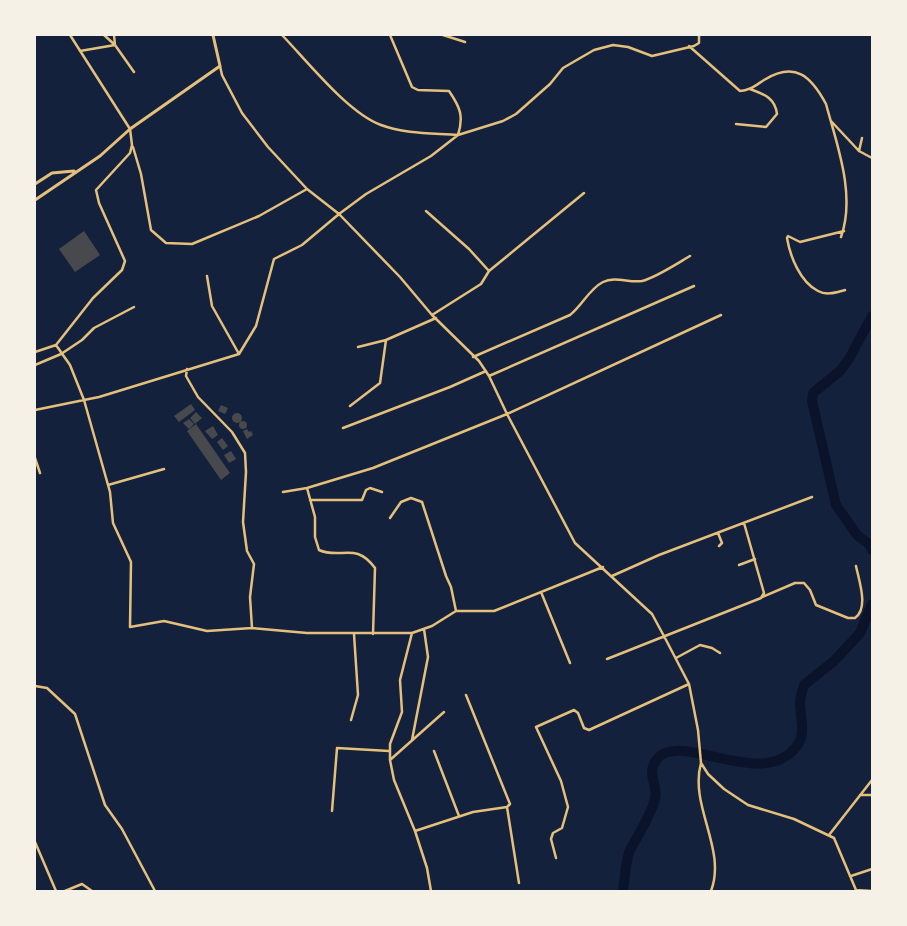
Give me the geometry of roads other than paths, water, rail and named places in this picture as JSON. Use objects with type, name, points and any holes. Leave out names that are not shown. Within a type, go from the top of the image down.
[{"type":"street","points":[[70,35],[130,129],[132,145],[141,174],[151,230],[166,243],[192,244],[259,216],[307,189]]},
{"type":"street","points":[[104,35],[115,45],[134,72]]},
{"type":"street","points":[[114,35],[115,45]]},
{"type":"street","points":[[213,35],[222,74],[242,113],[268,147],[307,189],[339,214],[486,371],[575,543],[652,614],[689,684],[698,730],[701,763],[699,770],[701,801],[715,863],[716,878],[711,891]]},
{"type":"street","points":[[282,35],[338,94],[369,120],[382,126],[458,135]]},
{"type":"street","points":[[390,35],[412,87],[418,90],[449,91],[460,107],[462,116],[458,135]]},
{"type":"street","points":[[443,35],[465,42]]},
{"type":"street","points":[[35,410],[99,397],[239,354],[256,326],[274,259],[302,245],[366,194],[432,156],[458,135],[503,121],[516,114],[550,84],[563,68],[594,50],[613,45],[628,47],[652,56],[699,43],[699,35]]},
{"type":"street","points":[[80,50],[115,45]]},
{"type":"street","points":[[689,46],[740,90],[750,89],[773,74],[788,69],[801,74],[821,95],[830,120],[844,173],[846,198],[842,238]]},
{"type":"street","points":[[35,200],[60,184],[76,170],[100,156],[130,129],[220,66]]},
{"type":"street","points":[[736,124],[766,127],[776,114],[776,106],[771,98],[750,89]]},
{"type":"street","points":[[830,120],[859,151],[872,158]]},
{"type":"street","points":[[859,151],[862,138]]},
{"type":"street","points":[[35,352],[56,344],[93,298],[122,270],[125,260],[99,203],[96,190],[130,153],[132,145]]},
{"type":"street","points":[[35,184],[52,173],[76,170]]},
{"type":"street","points":[[432,315],[481,284],[489,271],[584,193]]},
{"type":"street","points":[[426,210],[469,248],[489,271]]},
{"type":"street","points":[[844,231],[800,242],[788,236],[787,238],[789,251],[809,284],[818,292],[831,294],[845,290]]},
{"type":"street","points":[[473,357],[570,315],[602,282],[612,280],[642,281],[690,256]]},
{"type":"street","points":[[207,276],[212,306],[239,354]]},
{"type":"street","points":[[489,376],[694,286]]},
{"type":"street","points":[[35,365],[61,354],[82,340],[94,328],[134,307]]},
{"type":"street","points":[[283,492],[307,488],[372,468],[507,414],[721,315]]},
{"type":"street","points":[[358,347],[386,340],[436,318]]},
{"type":"street","points":[[350,406],[380,383],[386,340]]},
{"type":"street","points":[[56,344],[70,365],[84,400],[108,485],[112,523],[131,562],[130,627],[164,621],[207,631],[252,628],[354,634],[412,633],[424,629],[456,611],[494,611],[603,567]]},
{"type":"street","points":[[187,369],[186,376],[198,397],[232,432],[244,453],[246,472],[243,522],[247,552],[254,564],[250,597],[252,628]]},
{"type":"street","points":[[343,428],[450,387],[486,371]]},
{"type":"street","points":[[35,458],[40,473]]},
{"type":"street","points":[[108,485],[164,469]]},
{"type":"street","points":[[307,488],[315,517],[315,537],[319,550],[326,553],[340,551],[359,554],[375,568],[373,634]]},
{"type":"street","points":[[310,500],[362,500],[366,490],[370,488],[382,492]]},
{"type":"street","points":[[612,576],[718,532],[812,497]]},
{"type":"street","points":[[390,518],[401,502],[411,498],[422,502],[451,587],[456,611]]},
{"type":"street","points":[[744,523],[764,593],[761,598]]},
{"type":"street","points":[[718,532],[722,543],[719,546]]},
{"type":"street","points":[[739,565],[755,558]]},
{"type":"street","points":[[607,659],[665,638],[795,584],[804,583],[810,590],[816,605],[848,618],[855,618],[862,610],[856,566]]},
{"type":"street","points":[[541,592],[570,663]]},
{"type":"street","points":[[412,740],[428,657],[424,629]]},
{"type":"street","points":[[412,633],[400,680],[402,712],[390,744],[390,760],[394,780],[415,831],[427,868],[431,891]]},
{"type":"street","points":[[351,720],[358,695],[354,634]]},
{"type":"street","points":[[676,658],[700,645],[712,648],[720,653]]},
{"type":"street","points":[[556,858],[551,839],[554,833],[562,828],[568,807],[561,781],[536,726],[574,710],[578,713],[584,728],[589,730],[689,684]]},
{"type":"street","points":[[35,686],[47,688],[75,714],[105,804],[122,829],[155,891]]},
{"type":"street","points":[[466,695],[510,800],[507,807],[519,883]]},
{"type":"street","points":[[390,760],[444,712]]},
{"type":"street","points":[[332,811],[337,748],[390,751]]},
{"type":"street","points":[[434,751],[459,816]]},
{"type":"street","points":[[701,763],[708,774],[724,789],[748,805],[794,819],[834,838],[856,890],[872,890]]},
{"type":"street","points":[[829,835],[872,780]]},
{"type":"street","points":[[860,795],[872,795]]},
{"type":"street","points":[[415,831],[459,816],[507,807]]},
{"type":"street","points":[[35,842],[56,891]]},
{"type":"street","points":[[851,876],[872,869]]},
{"type":"street","points":[[65,891],[82,884],[92,891]]},
{"type":"waterway","points":[[872,316],[849,359],[840,371],[813,393],[812,401],[836,505],[857,535],[870,545],[872,550]]},
{"type":"waterway","points":[[623,891],[628,855],[655,799],[656,794],[652,770],[657,759],[668,752],[683,751],[743,762],[763,763],[781,759],[796,747],[801,737],[800,701],[804,685],[834,661],[860,633],[872,604]]}]
